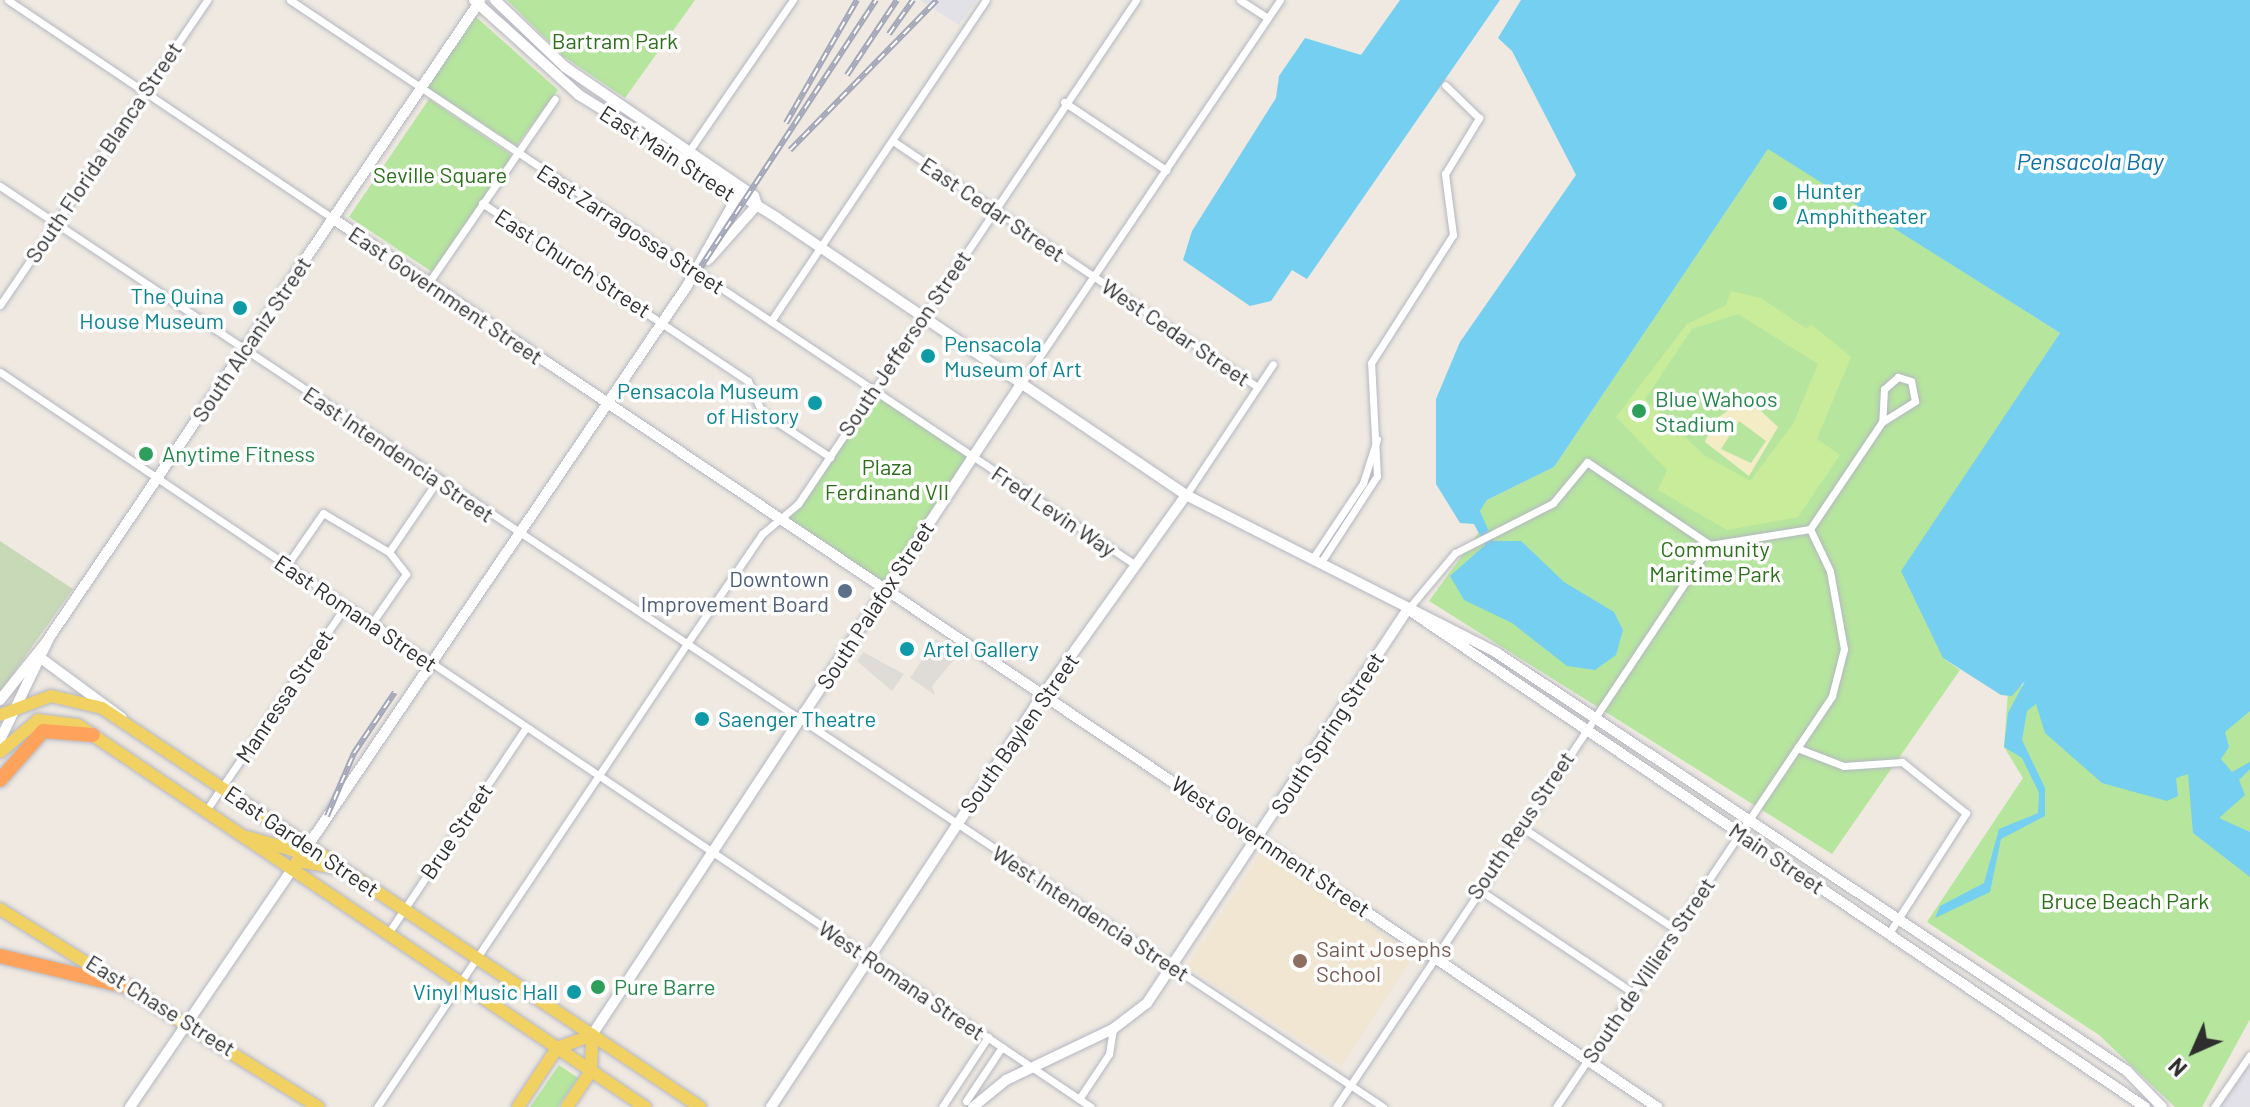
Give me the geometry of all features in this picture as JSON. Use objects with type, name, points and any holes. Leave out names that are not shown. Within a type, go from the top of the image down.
[{"type":"highway","points":[[0,780],[43,731],[93,735]]},
{"type":"highway","points":[[0,956],[18,957],[132,988]]},
{"type":"main road","name":"East Garden Street","points":[[0,715],[21,704],[74,697],[126,722],[223,788],[387,935],[645,1107]]},
{"type":"main road","name":"East Garden Street","points":[[0,752],[42,719],[61,718],[93,735],[225,828],[351,873],[700,1107]]},
{"type":"main road","points":[[225,828],[351,873]]},
{"type":"main road","name":"East Chase Street","points":[[0,909],[188,1021],[318,1107]]},
{"type":"main road","points":[[518,1107],[557,1048],[592,1035],[591,1071],[567,1107]]},
{"type":"street","name":"East Government Street","points":[[8,0],[885,588]]},
{"type":"street","name":"South Florida Blanca Street","points":[[0,305],[207,0]]},
{"type":"street","name":"East Zarragossa Street","points":[[290,0],[973,457]]},
{"type":"street","name":"East Main Street","points":[[495,0],[565,67],[742,188],[757,205]]},
{"type":"street","points":[[681,162],[793,0]]},
{"type":"street","points":[[771,321],[986,0]]},
{"type":"street","points":[[1240,0],[1268,18]]},
{"type":"street","name":"South Palafox Street","points":[[592,1035],[885,588],[1280,0]]},
{"type":"street","name":"South Alcaniz Street","points":[[49,638],[477,1]]},
{"type":"street","name":"East Main Street","points":[[477,1],[564,84],[736,198],[757,205]]},
{"type":"street","name":"South Jefferson Street","points":[[377,1107],[686,645],[780,518],[830,457],[1133,1]]},
{"type":"street","points":[[1319,557],[1364,490],[1377,476],[1378,438],[1371,363],[1452,238],[1445,174],[1479,118],[1445,85]]},
{"type":"street","points":[[429,282],[555,99]]},
{"type":"street","points":[[1064,102],[1166,170]]},
{"type":"street","name":"East Cedar Street","points":[[893,141],[1094,277]]},
{"type":"street","name":"East Intendencia Street","points":[[0,186],[799,721]]},
{"type":"street","points":[[130,1107],[696,274],[742,188]]},
{"type":"street","name":"East Church Street","points":[[482,203],[748,381],[762,412],[830,457]]},
{"type":"street","points":[[696,274],[757,205],[1186,495],[1319,557],[1408,609],[1434,616],[1593,717],[2127,1071],[2162,1107]]},
{"type":"street","name":"West Cedar Street","points":[[1094,277],[1258,387]]},
{"type":"street","name":"South Baylen Street","points":[[771,1107],[955,825],[1134,564],[1186,495],[1273,364]]},
{"type":"street","name":"East Romana Street","points":[[0,372],[712,852]]},
{"type":"street","points":[[1710,545],[1810,529],[1882,422],[1915,401],[1911,381],[1898,377],[1884,389],[1882,422]]},
{"type":"street","points":[[1364,490],[1378,438]]},
{"type":"street","name":"Fred Levin Way","points":[[973,457],[1134,564]]},
{"type":"street","name":"South Spring Street","points":[[970,1105],[1032,1067],[1113,1029],[1147,1003],[1408,609],[1465,545],[1553,503],[1587,462],[1710,545]]},
{"type":"street","points":[[1368,471],[1377,476]]},
{"type":"street","points":[[389,552],[438,480]]},
{"type":"street","points":[[287,565],[323,513],[389,552],[406,574],[372,623]]},
{"type":"street","name":"South de Villiers Street","points":[[1556,1107],[1832,696],[1844,649],[1830,571],[1810,529]]},
{"type":"street","name":"South Reus Street","points":[[1336,1107],[1584,729],[1710,545]]},
{"type":"street","name":"West Government Street","points":[[885,588],[1657,1107]]},
{"type":"street","name":"Manressa Street","points":[[204,814],[346,605]]},
{"type":"street","name":"Main Street","points":[[1408,609],[2145,1107]]},
{"type":"street","points":[[0,740],[21,704],[49,638]]},
{"type":"street","points":[[0,700],[49,638]]},
{"type":"street","points":[[42,659],[126,722]]},
{"type":"street","name":"West Intendencia Street","points":[[799,721],[1383,1107]]},
{"type":"street","name":"Brue Street","points":[[387,935],[526,727]]},
{"type":"street","points":[[1797,748],[1844,766],[1902,762],[1966,813],[1889,933]]},
{"type":"street","points":[[1520,826],[1675,929]]},
{"type":"street","name":"West Romana Street","points":[[712,852],[1091,1107]]},
{"type":"street","points":[[1478,889],[1632,992]]},
{"type":"street","points":[[1079,1099],[1109,1054],[1113,1029]]},
{"type":"street","points":[[942,1107],[988,1037]]},
{"type":"street","points":[[952,1091],[970,1105],[1002,1047]]},
{"type":"street","points":[[2214,1107],[2250,1055]]},
{"type":"shaded area","points":[[920,0],[977,0],[959,25]]},
{"type":"shaded area","points":[[936,639],[958,655],[932,686],[935,695],[910,678]]},
{"type":"shaded area","points":[[863,652],[904,674],[892,691],[857,661]]},
{"type":"shaded area","name":"Saint Josephs School","points":[[1260,854],[1414,954],[1341,1067],[1187,966]]},
{"type":"shaded area","points":[[2250,1062],[2250,1107],[2220,1107],[2235,1086]]},
{"type":"green space","name":"Bartram Park","points":[[507,0],[695,0],[625,98],[563,56]]},
{"type":"green space","points":[[475,16],[558,90],[516,146],[427,87]]},
{"type":"green space","name":"Seville Square","points":[[429,99],[510,154],[512,164],[437,275],[349,217]]},
{"type":"green space","name":"Community Maritime Park","points":[[1768,148],[2060,333],[2013,405],[1943,658],[1960,670],[1832,854],[1429,601],[1485,524],[1480,511],[1487,500],[1554,467]]},
{"type":"green space","name":"Blue Wahoos Stadium","points":[[1731,291],[1761,298],[1807,329],[1811,324],[1851,357],[1817,439],[1840,455],[1798,517],[1727,530],[1658,490],[1667,470],[1616,417],[1687,324],[1726,305]],"holes":[[[1738,314],[1818,364],[1793,424],[1750,481],[1704,455],[1645,399],[1692,329]]]},
{"type":"green space","name":"Plaza Ferdinand VII","points":[[873,389],[973,457],[885,588],[780,518],[798,504]]},
{"type":"green space","points":[[0,541],[73,589],[0,692]]},
{"type":"green space","name":"Bruce Beach Park","points":[[2250,675],[2250,1019],[2202,1107],[2175,1107],[2099,1035],[1927,922],[2023,778],[2004,747],[2009,678],[2054,706]]},
{"type":"green space","points":[[559,1065],[578,1078],[558,1107],[530,1107]]},
{"type":"sand","points":[[1732,408],[1759,409],[1778,427],[1749,476],[1705,442],[1714,420]],"holes":[[[1739,421],[1766,441],[1751,463],[1721,449]]]},
{"type":"water","points":[[1400,0],[1500,0],[1307,279],[1292,270],[1271,301],[1250,306],[1183,260],[1192,231],[1276,98],[1279,76],[1305,38],[1361,55]]},
{"type":"water","name":"Pensacola Bay","points":[[1521,0],[2250,0],[2250,711],[2225,732],[2229,747],[2221,759],[2232,772],[2250,762],[2250,769],[2239,780],[2245,795],[2219,818],[2250,832],[2250,877],[2193,833],[2188,774],[2176,778],[2178,796],[2167,801],[2102,783],[2045,733],[2036,704],[2027,711],[2022,740],[2045,788],[2045,816],[2001,839],[1990,892],[1935,918],[1940,906],[1984,883],[1999,829],[2038,813],[2039,793],[2022,758],[2004,747],[2008,713],[2025,681],[2012,696],[2001,695],[1943,658],[1901,571],[2060,333],[1768,149],[1554,467],[1487,500],[1480,511],[1493,541],[1521,541],[1564,582],[1614,612],[1623,630],[1616,655],[1595,670],[1567,666],[1512,623],[1464,600],[1450,576],[1485,545],[1474,524],[1460,523],[1436,484],[1436,399],[1460,342],[1576,175],[1512,51],[1498,38]]},
{"type":"railway","points":[[786,123],[857,0]]},
{"type":"railway","points":[[696,274],[876,0]]},
{"type":"railway","points":[[847,75],[897,0]]},
{"type":"railway","points":[[889,34],[913,0]]},
{"type":"railway","points":[[790,150],[937,0]]},
{"type":"railway","points":[[327,816],[354,753],[395,692]]},
{"type":"place","name":"Hunter Amphitheater","points":[[1780,203]]},
{"type":"place","name":"The Quina House Museum","points":[[240,308]]},
{"type":"place","name":"Pensacola Museum of Art","points":[[928,356]]},
{"type":"place","name":"Pensacola Museum of History","points":[[815,403]]},
{"type":"place","name":"Blue Wahoos Stadium","points":[[1639,411]]},
{"type":"place","name":"Anytime Fitness","points":[[146,454]]},
{"type":"place","name":"Downtown Improvement Board","points":[[845,591]]},
{"type":"place","name":"Artel Gallery","points":[[907,649]]},
{"type":"place","name":"Saenger Theatre","points":[[702,719]]},
{"type":"place","name":"Saint Josephs School","points":[[1300,961]]},
{"type":"place","name":"Pure Barre","points":[[598,987]]},
{"type":"place","name":"Vinyl Music Hall","points":[[574,992]]}]
